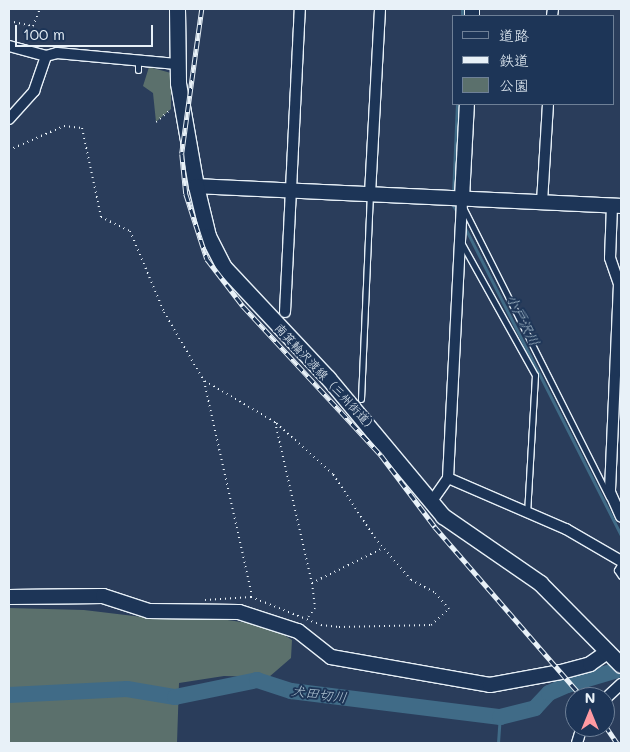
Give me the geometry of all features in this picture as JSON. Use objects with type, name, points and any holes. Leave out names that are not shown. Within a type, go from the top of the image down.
[{"type":"main road","name":"南箕輪沢渡線（三州街道）","points":[[177,9],[176,64],[196,186],[208,236],[224,267],[328,378],[458,530],[540,583],[615,657]]},
{"type":"street","points":[[286,312],[300,9]]},
{"type":"street","points":[[370,194],[380,9]]},
{"type":"street","points":[[9,46],[46,56],[138,65],[176,64]]},
{"type":"street","points":[[9,119],[34,90],[46,56]]},
{"type":"street","points":[[432,501],[448,478],[459,233],[458,202],[467,105]]},
{"type":"street","points":[[542,202],[548,105]]},
{"type":"street","points":[[196,186],[370,194],[458,202],[542,202],[565,200],[617,206],[610,258],[619,284],[612,498],[621,517]]},
{"type":"street","points":[[448,478],[527,512],[621,562]]},
{"type":"street","points":[[9,597],[103,596],[149,611],[197,611],[265,617],[298,631],[331,657],[353,663],[490,685],[561,672],[615,657]]},
{"type":"lane","points":[[361,399],[370,194]]},
{"type":"lane","points":[[458,202],[612,498]]},
{"type":"lane","points":[[459,233],[535,374],[527,512]]},
{"type":"lane","points":[[621,562],[618,570],[621,576]]},
{"type":"path","points":[[9,21],[33,26],[40,9]]},
{"type":"path","points":[[9,150],[64,126],[82,128],[100,217],[130,231],[164,312],[204,381],[250,598]]},
{"type":"path","points":[[197,611],[207,598],[250,598],[339,627],[431,624],[448,614],[445,602],[411,580],[383,548],[334,474],[275,422],[204,381]]},
{"type":"path","points":[[275,422],[312,583],[315,608],[308,617]]},
{"type":"path","points":[[312,583],[383,548]]},
{"type":"green space","points":[[149,67],[171,73],[171,109],[156,122],[153,93],[143,86]]},
{"type":"green space","points":[[9,608],[84,610],[159,619],[213,618],[270,626],[292,640],[291,658],[269,677],[224,676],[179,683],[177,743],[9,743]]},
{"type":"waterway","name":"小戸沢川","points":[[462,9],[462,15]]},
{"type":"waterway","name":"小戸沢川","points":[[453,195],[457,105]]},
{"type":"waterway","name":"小戸沢川","points":[[452,203],[458,213]]},
{"type":"waterway","name":"小戸沢川","points":[[464,225],[621,534]]},
{"type":"waterway","name":"犬田切川","points":[[9,695],[127,689],[175,697],[257,680],[291,691],[500,717],[535,708],[549,693],[567,685],[621,669]]},
{"type":"waterway","points":[[498,743],[500,717]]},
{"type":"railway","points":[[202,9],[182,154],[186,194],[207,259],[243,306],[381,455],[435,527],[573,687]]},
{"type":"railway","points":[[613,737],[617,743]]}]
